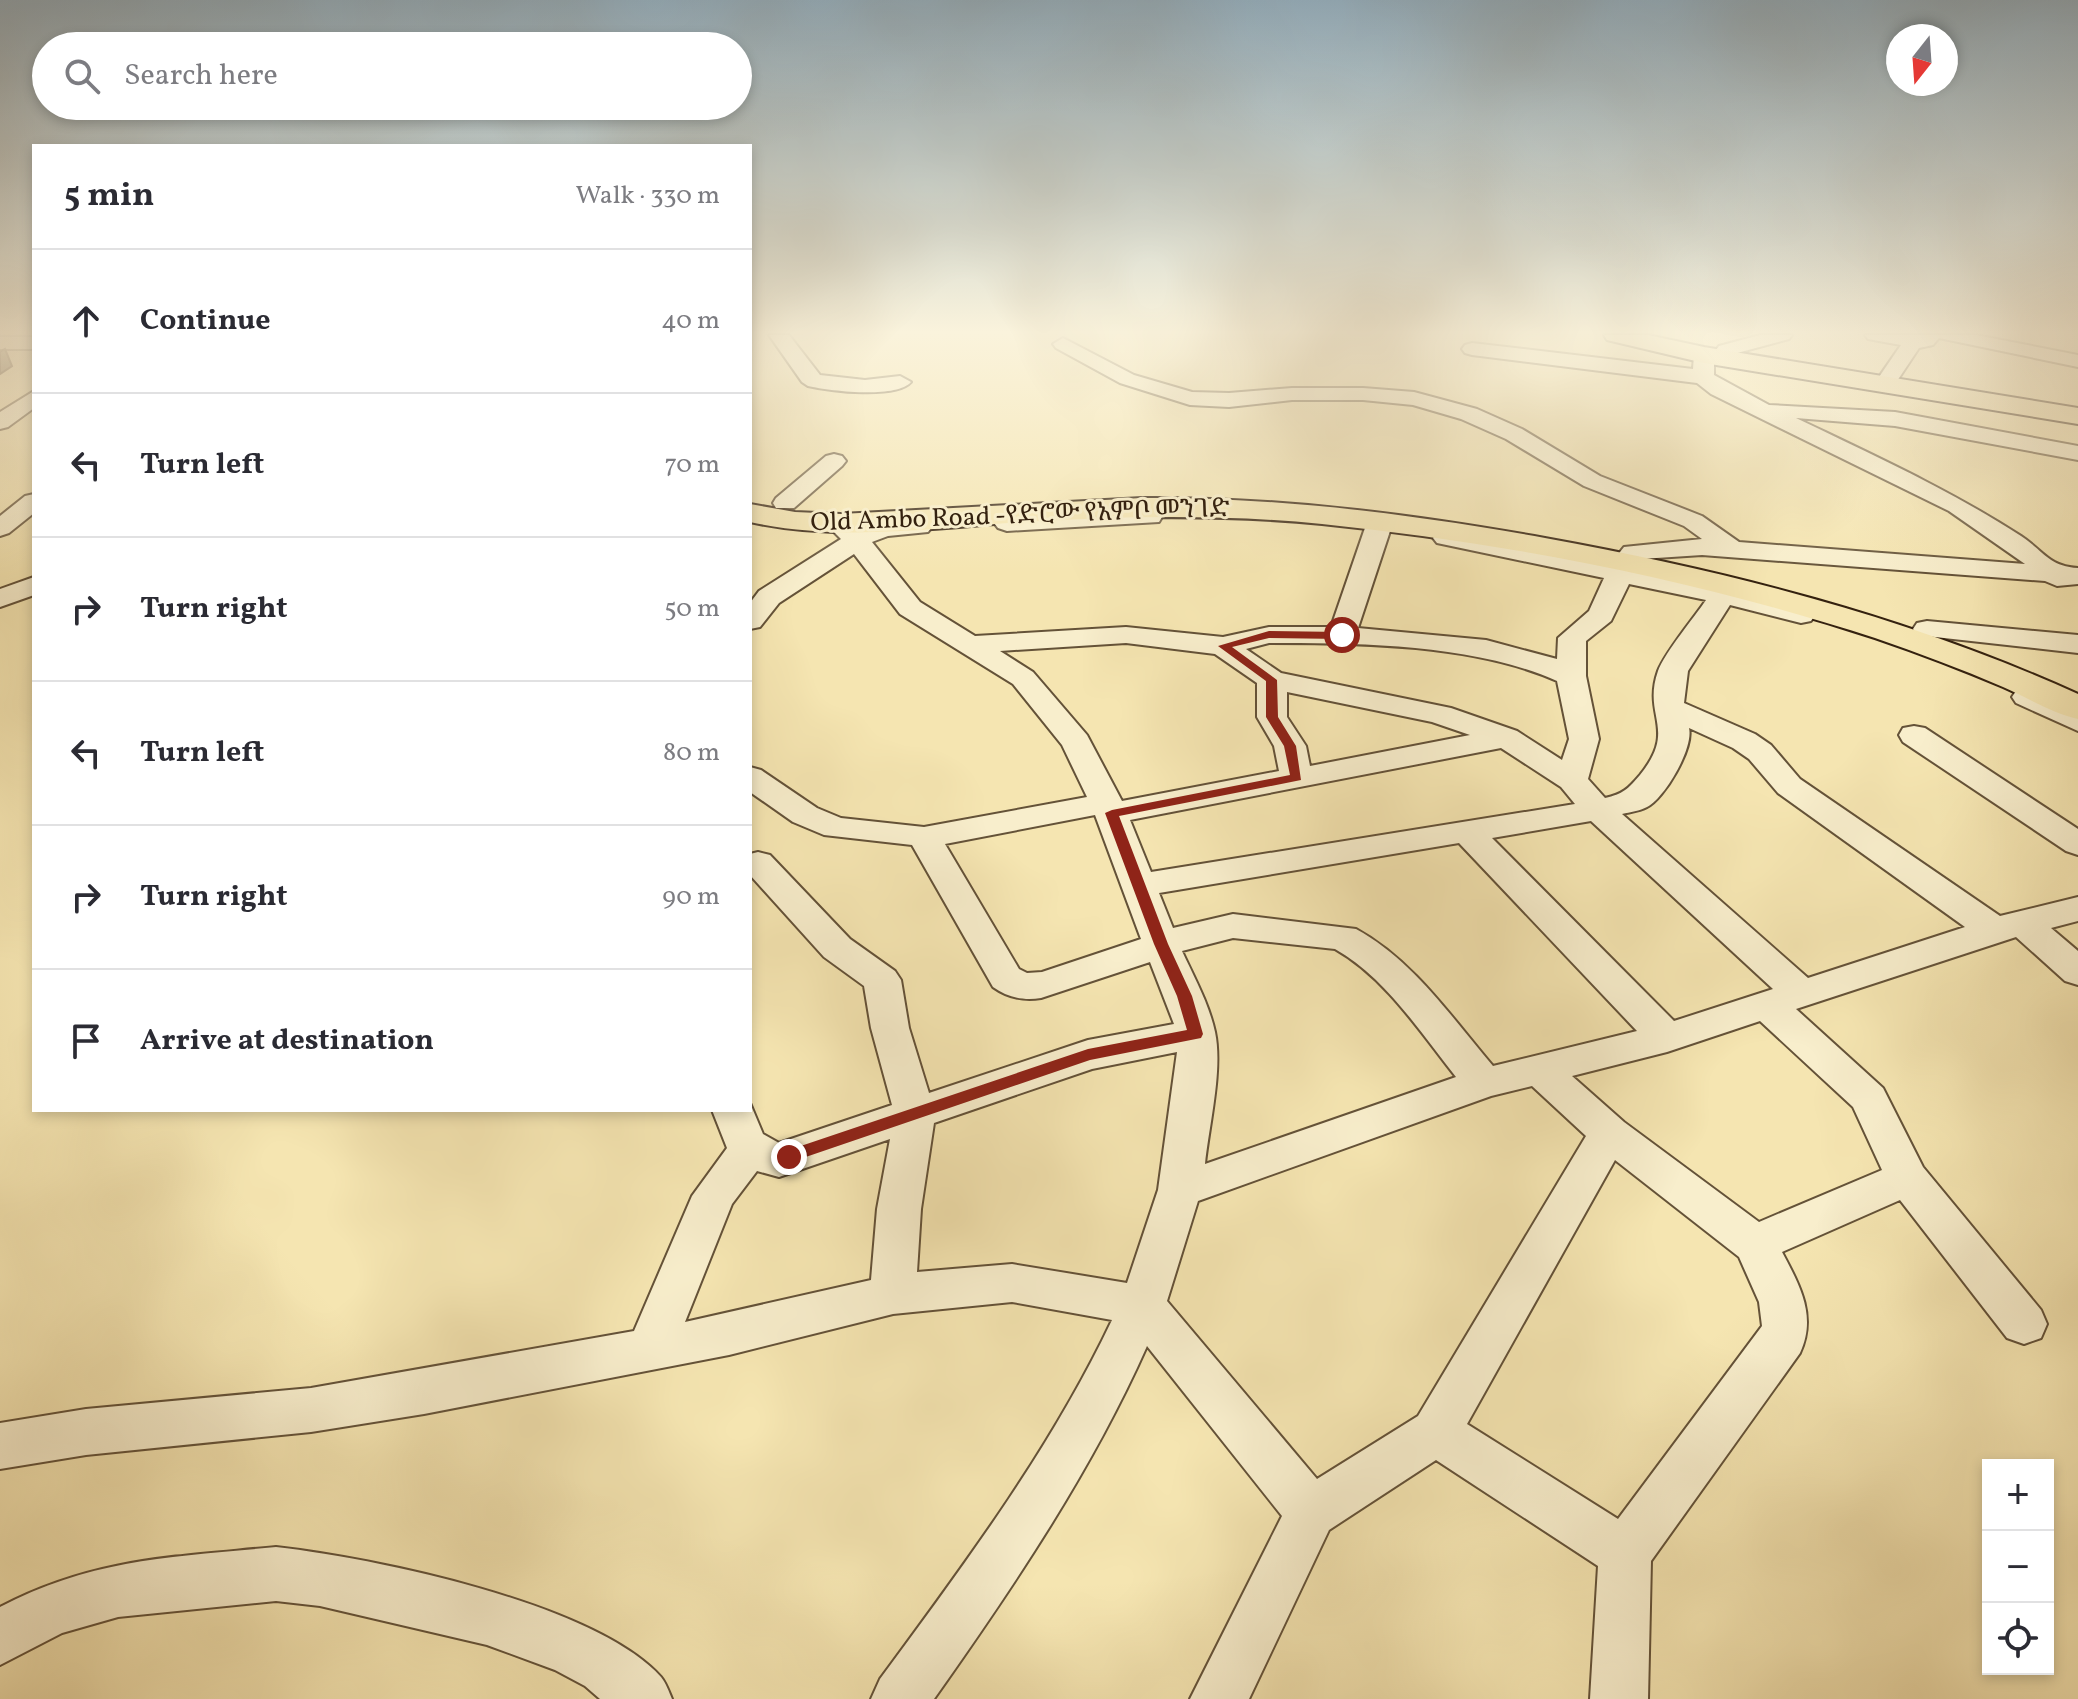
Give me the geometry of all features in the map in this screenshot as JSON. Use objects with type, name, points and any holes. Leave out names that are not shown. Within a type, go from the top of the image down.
[{"type":"main road","name":"Old Ambo Road -የድሮው የአምቦ መንገድ","points":[[763,505],[858,510],[1127,497],[1278,498],[1389,509],[1522,537],[1846,615],[1978,662],[2078,708]]},
{"type":"main road","name":"Old Ambo Road -የድሮው የአምቦ መንገድ","points":[[763,505],[857,529],[1111,508],[1212,507],[1350,516],[1522,537]]},
{"type":"main road","name":"Old Ambo Road -የድሮው የአምቦ መንገድ","points":[[1626,563],[1802,591],[1927,629],[2078,690]]},
{"type":"street","points":[[1469,414],[1491,422],[1592,481],[1675,511],[1733,550]]},
{"type":"street","points":[[1772,414],[1958,506],[2065,575],[2078,594]]},
{"type":"street","points":[[1836,414],[1883,417],[2078,453]]},
{"type":"street","points":[[763,505],[834,461]]},
{"type":"street","points":[[752,617],[759,605],[857,529],[1188,516],[1298,520],[1378,528],[1626,563],[1892,644],[1995,683],[2078,722]]},
{"type":"street","points":[[1342,635],[1378,528]]},
{"type":"street","points":[[857,529],[910,608],[1023,678],[1076,742],[1110,808],[1196,1034],[1197,1063],[1180,1190],[1142,1305],[1093,1410],[912,1694]]},
{"type":"street","points":[[1572,780],[1584,739],[1571,676],[1572,638],[1601,615],[1626,563],[1680,547],[2065,575]]},
{"type":"street","points":[[0,599],[32,586]]},
{"type":"street","points":[[1139,885],[1598,810],[1637,800],[1670,758],[1676,736],[1669,707],[1673,671],[1723,595]]},
{"type":"street","points":[[1927,629],[2078,644]]},
{"type":"street","points":[[968,645],[1126,635],[1223,646],[1269,635],[1342,635],[1486,649],[1532,659],[1571,676]]},
{"type":"street","points":[[1223,646],[1272,680],[1440,714],[1506,738],[1572,780],[1785,1000],[1869,1099],[1907,1178],[2024,1324]]},
{"type":"street","points":[[1272,680],[1272,717],[1290,746],[1296,778]]},
{"type":"street","points":[[1669,707],[1744,741],[1760,752],[1789,786],[2078,972]]},
{"type":"street","points":[[1914,735],[2078,844]]},
{"type":"street","points":[[752,778],[805,815],[836,828],[924,837],[1296,778],[1506,738]]},
{"type":"street","points":[[1465,830],[1667,1038]]},
{"type":"street","points":[[924,837],[1006,978],[1016,986],[1026,988],[1047,984],[1201,931],[1233,926],[1319,933],[1356,943],[1403,989],[1484,1083]]},
{"type":"street","points":[[758,863],[837,948],[882,980],[890,1028],[915,1113],[899,1209],[893,1294]]},
{"type":"street","points":[[1180,1190],[1484,1083],[1667,1038],[2008,926],[2078,909]]},
{"type":"street","points":[[734,1112],[749,1151],[760,1158],[779,1160],[1088,1055],[1196,1034]]},
{"type":"street","points":[[1541,1071],[1609,1133],[1755,1244],[1786,1310],[1787,1325],[1783,1338],[1625,1553],[1619,1699]]},
{"type":"street","points":[[1219,1699],[1311,1512],[1436,1432],[1609,1133]]},
{"type":"street","points":[[650,1349],[714,1196],[749,1151]]},
{"type":"street","points":[[1755,1244],[1907,1178]]},
{"type":"street","points":[[0,1446],[86,1432],[311,1410],[424,1392],[729,1334],[893,1294],[1012,1283],[1142,1305],[1311,1512]]},
{"type":"street","points":[[1436,1432],[1625,1553]]},
{"type":"street","points":[[0,1637],[52,1609],[118,1590],[276,1574],[320,1579],[487,1618],[568,1647],[605,1666],[643,1699]]},
{"type":"route","points":[[789,1157],[1088,1055],[1196,1034],[1112,813],[1296,778],[1290,746],[1272,717],[1272,680],[1223,646],[1269,635],[1342,635]]}]
